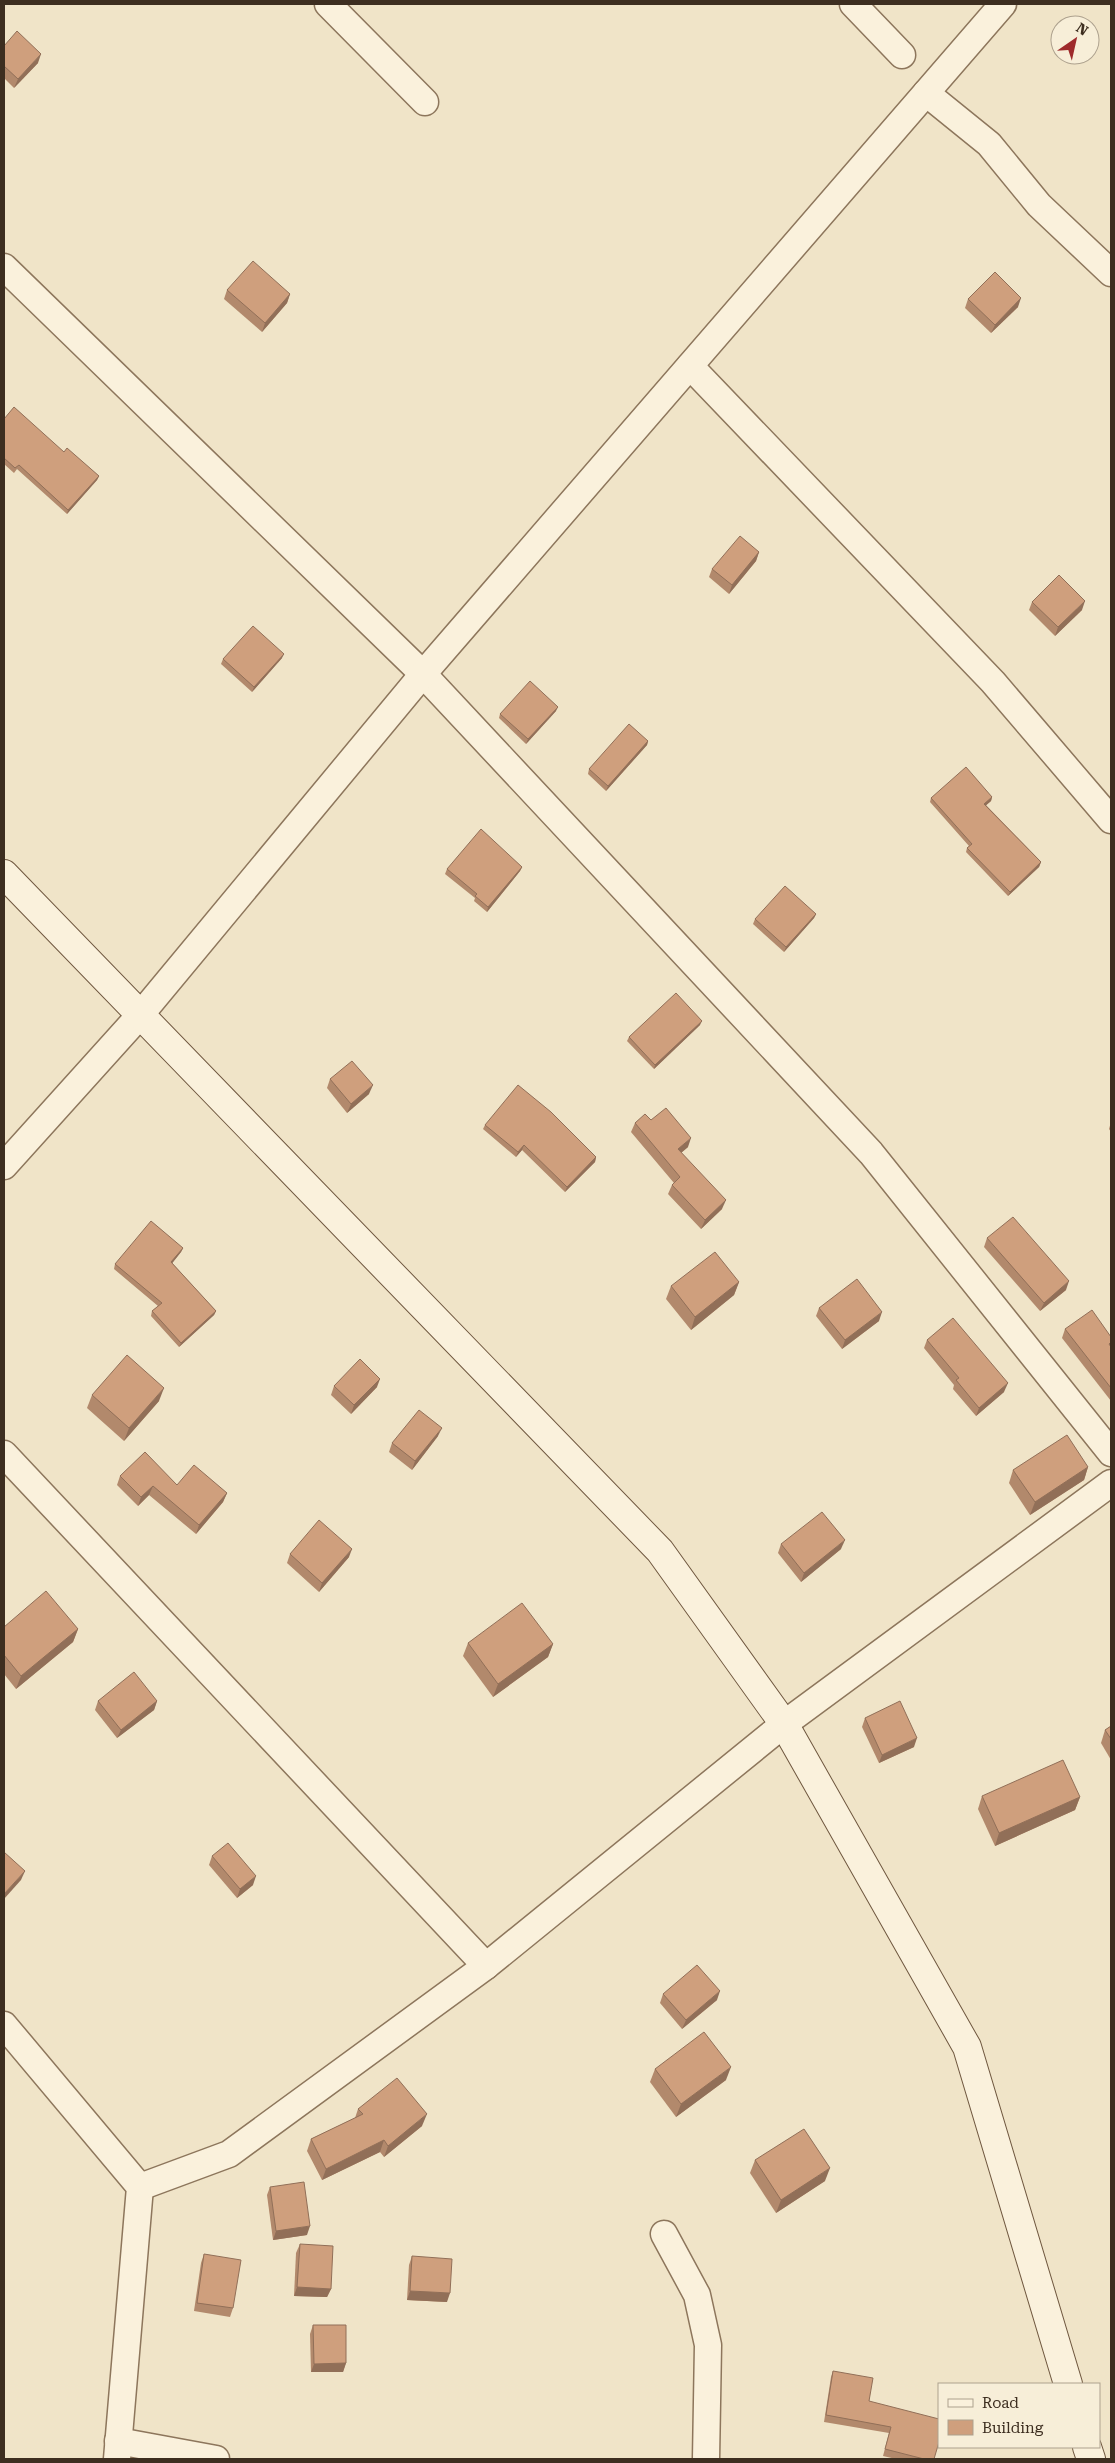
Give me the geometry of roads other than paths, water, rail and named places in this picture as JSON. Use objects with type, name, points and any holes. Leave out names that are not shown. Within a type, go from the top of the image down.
[{"type":"street","points":[[328,4],[425,102]]},
{"type":"street","points":[[853,4],[902,55]]},
{"type":"street","points":[[4,1166],[141,1014],[423,674],[1003,4]]},
{"type":"street","points":[[926,93],[989,144],[1039,205],[1111,274]]},
{"type":"street","points":[[4,267],[423,674],[871,1153],[1111,1453]]},
{"type":"street","points":[[690,366],[993,682],[1111,820]]},
{"type":"street","points":[[4,874],[660,1551],[784,1724],[968,2047],[1068,2383]]},
{"type":"street","points":[[4,1454],[486,1966]]},
{"type":"street","points":[[140,2187],[230,2154],[486,1966],[784,1724],[1111,1483]]},
{"type":"street","points":[[4,2026],[140,2187],[118,2450],[216,2459]]},
{"type":"street","points":[[664,2234],[697,2295],[708,2345],[706,2459]]}]
